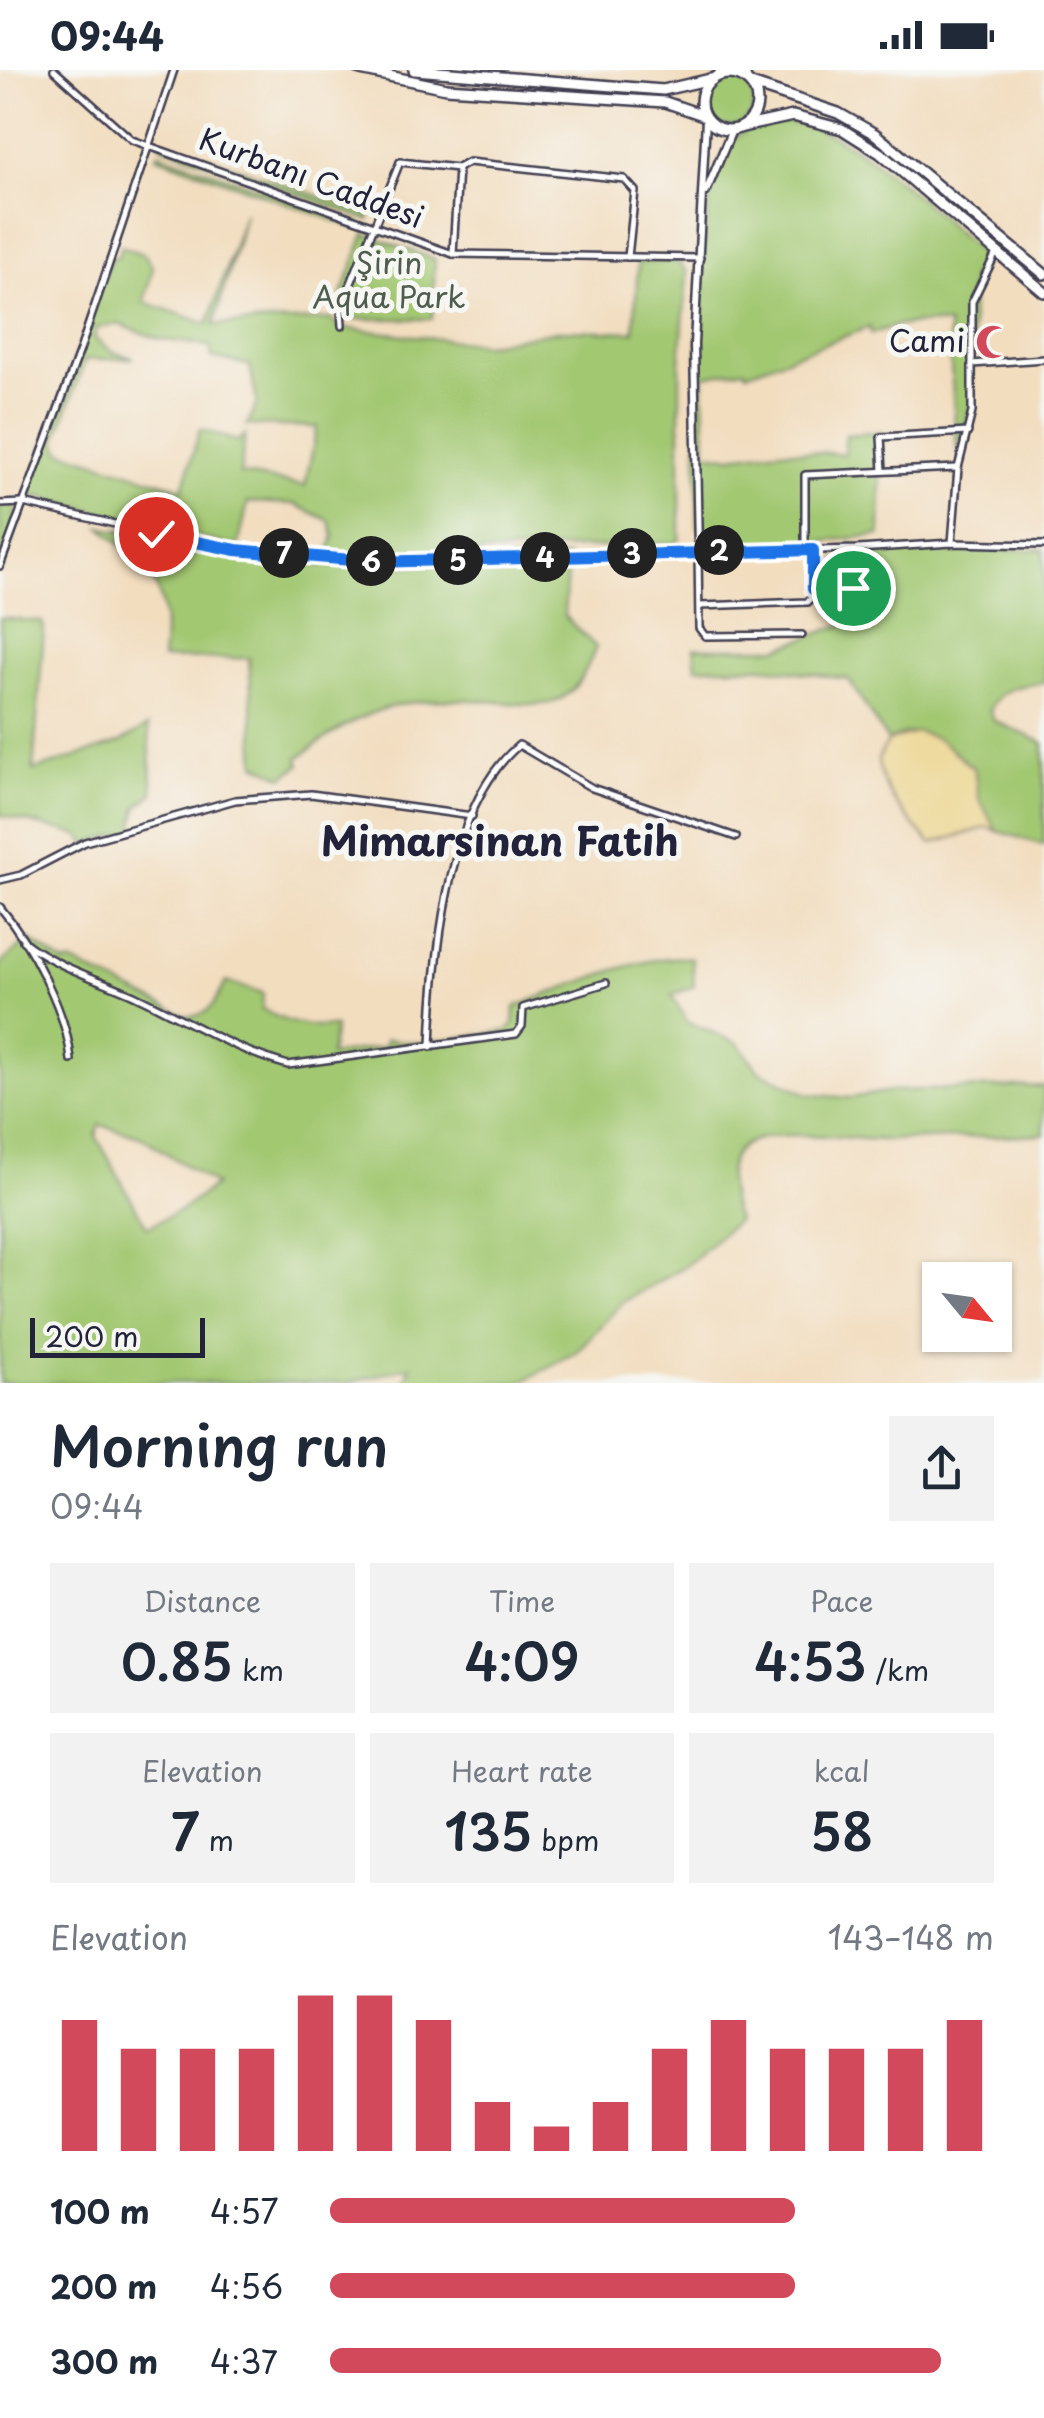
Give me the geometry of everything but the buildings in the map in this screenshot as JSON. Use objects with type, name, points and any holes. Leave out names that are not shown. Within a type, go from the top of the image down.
[{"type":"highway","points":[[360,70],[446,88],[666,102],[705,117],[718,128],[737,129],[793,116],[842,128],[880,154],[1044,292]]},
{"type":"highway","points":[[414,70],[663,90],[730,73],[748,78],[830,110],[875,134],[1043,272]]},
{"type":"highway","points":[[705,117],[701,96],[716,75]]},
{"type":"highway","points":[[737,129],[756,108],[748,78]]},
{"type":"street","name":"Kurbanı Caddesi","points":[[54,70],[132,140],[454,254],[700,258]]},
{"type":"street","points":[[0,566],[174,70]]},
{"type":"street","points":[[705,117],[694,344],[699,628],[710,638],[802,636]]},
{"type":"street","points":[[703,202],[718,156],[737,129]]},
{"type":"street","points":[[342,326],[341,308],[398,163],[458,168],[470,162],[624,179],[635,191],[628,257]]},
{"type":"street","points":[[454,254],[458,168]]},
{"type":"street","points":[[952,542],[958,468],[968,432],[974,295],[997,252]]},
{"type":"street","points":[[972,364],[1044,359]]},
{"type":"street","points":[[883,471],[881,438],[968,432]]},
{"type":"street","points":[[805,550],[806,475],[958,468]]},
{"type":"street","points":[[0,504],[23,503],[216,547],[374,562],[698,550],[858,550],[952,542],[1044,545]]},
{"type":"street","points":[[698,606],[806,603],[813,589],[813,550]]},
{"type":"street","points":[[813,589],[857,586],[858,550]]},
{"type":"street","points":[[431,1047],[434,976],[447,906],[472,816],[486,780],[519,744],[592,788],[736,837]]},
{"type":"street","points":[[0,880],[21,875],[86,842],[235,800],[311,794],[472,816]]},
{"type":"street","points":[[0,907],[59,1006],[68,1032],[70,1060]]},
{"type":"street","points":[[23,942],[65,968],[137,997],[251,1055],[288,1065],[516,1034],[522,1026],[523,1008],[606,984]]},
{"type":"green space","points":[[729,77],[746,85],[754,102],[746,119],[729,127],[712,119],[704,102],[712,85]]},
{"type":"green space","points":[[789,122],[815,128],[868,157],[986,257],[971,277],[972,402],[957,451],[948,325],[938,324],[900,325],[871,334],[870,327],[746,373],[745,369],[703,376],[706,453],[732,456],[779,450],[844,454],[846,435],[881,432],[880,535],[782,545],[729,543],[710,537],[698,526],[698,324],[708,211],[718,168],[732,140],[751,129]]},
{"type":"green space","points":[[162,141],[370,214],[369,220],[160,145]]},
{"type":"green space","points":[[158,153],[360,223],[358,229],[156,156]]},
{"type":"green space","points":[[245,213],[214,325],[330,319],[343,328],[485,344],[563,330],[634,332],[638,262],[678,261],[687,272],[680,364],[680,539],[675,543],[441,555],[328,554],[334,536],[330,521],[294,504],[248,502],[238,547],[28,494],[111,256],[118,258],[121,246],[145,255],[153,268],[144,302],[208,324]],"holes":[[[118,324],[159,339],[210,346],[212,358],[250,365],[257,403],[247,425],[317,427],[305,486],[240,474],[245,435],[237,441],[200,429],[183,489],[61,451],[56,440],[85,360],[134,358],[112,352],[94,338],[97,328]]]},
{"type":"green space","name":"Şirin Aqua Park","points":[[365,234],[435,259],[432,319],[340,319],[337,308]]},
{"type":"green space","points":[[0,504],[16,505],[13,538],[0,572]]},
{"type":"green space","points":[[101,527],[223,554],[298,564],[399,566],[568,557],[564,616],[596,647],[576,685],[555,701],[527,704],[440,700],[394,706],[332,734],[298,758],[300,765],[283,777],[256,764],[249,658],[162,659],[163,614],[154,583],[134,557]]},
{"type":"green space","points":[[1044,549],[1044,683],[1005,692],[990,710],[994,721],[1044,743],[1044,845],[997,831],[979,799],[974,769],[944,744],[913,733],[888,741],[848,679],[763,667],[696,667],[694,648],[778,648],[864,617],[858,553]]},
{"type":"green space","points":[[0,618],[42,622],[44,629],[33,771],[121,742],[148,726],[153,794],[137,807],[133,831],[87,844],[79,835],[0,815]]},
{"type":"green space","points":[[29,940],[65,964],[71,962],[192,1016],[210,1008],[226,982],[263,993],[262,1009],[280,1018],[335,1027],[330,1055],[384,1047],[386,1039],[420,1043],[507,1031],[514,1024],[515,1007],[627,967],[692,958],[694,986],[672,995],[687,1022],[738,1043],[759,1071],[808,1094],[850,1098],[891,1091],[1044,1086],[1044,1134],[891,1140],[790,1135],[753,1141],[740,1148],[731,1163],[730,1193],[737,1220],[687,1265],[623,1302],[576,1352],[520,1383],[405,1383],[411,1366],[348,1383],[0,1383],[0,964]],"holes":[[[100,1125],[140,1136],[215,1185],[183,1209],[147,1227],[96,1136]]]},
{"type":"sand","points":[[917,732],[939,739],[974,769],[979,799],[997,831],[988,827],[931,844],[906,816],[884,783],[878,759],[888,741]]},
{"type":"place","name":"Cami","points":[[993,342]]},
{"type":"district","name":"Mimarsinan Fatih","points":[[500,842]]},
{"type":"route","points":[[156,534],[236,550],[374,562],[698,550],[813,550],[813,589],[853,588]]}]
